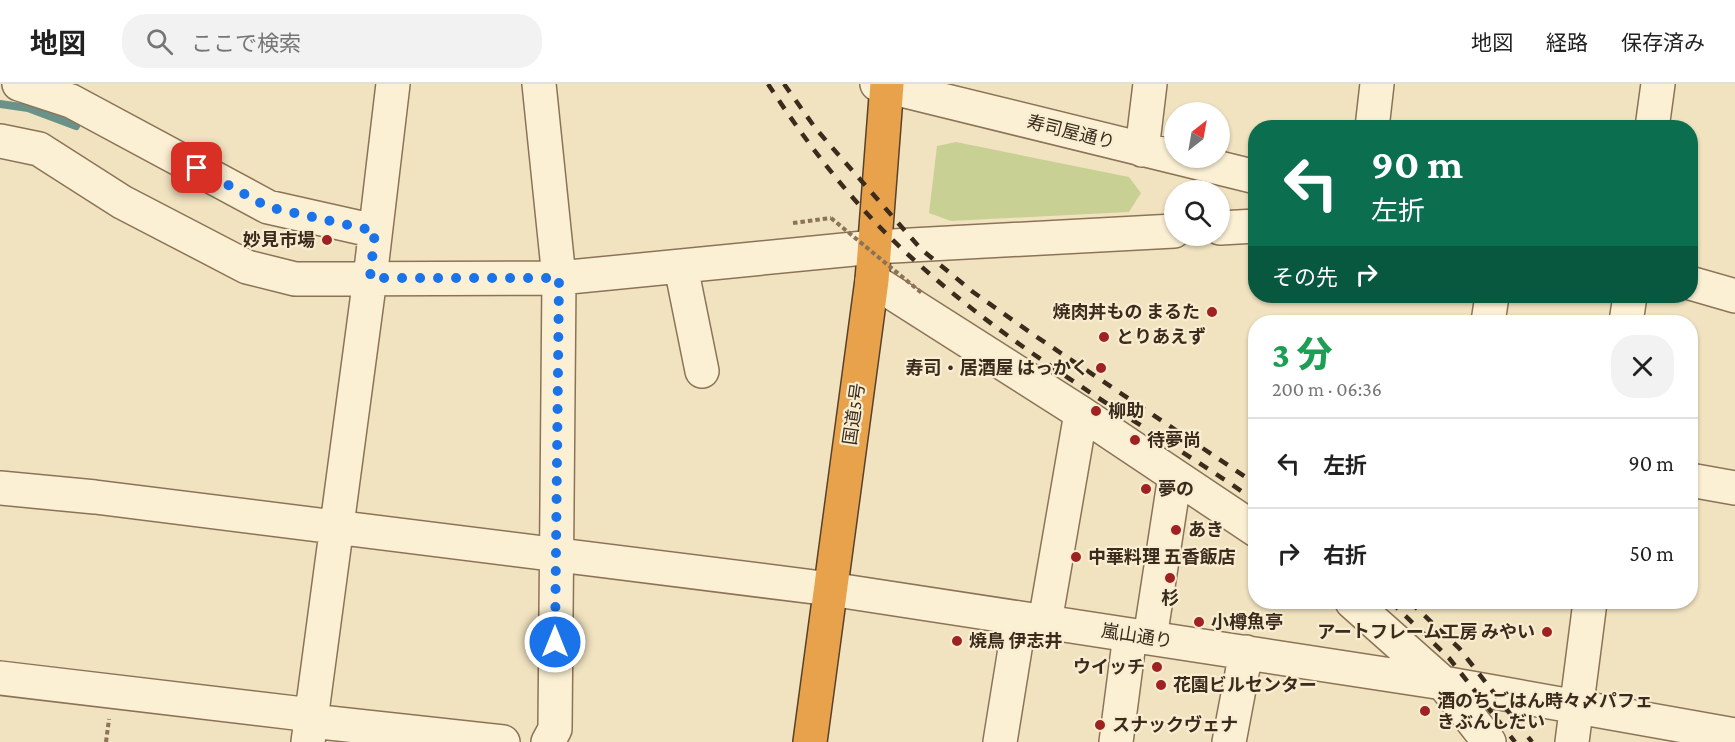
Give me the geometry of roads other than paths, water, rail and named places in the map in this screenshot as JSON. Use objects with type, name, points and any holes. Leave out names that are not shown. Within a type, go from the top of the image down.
[{"type":"highway","name":"国道5号","points":[[810,742],[872,280],[884,85]]},
{"type":"street","points":[[19,84],[71,101],[268,207],[375,231]]},
{"type":"street","points":[[310,726],[370,278],[393,84]]},
{"type":"street","points":[[539,84],[558,261],[555,729],[548,742]]},
{"type":"street","points":[[1142,150],[1150,84]]},
{"type":"street","points":[[1373,120],[1377,84]]},
{"type":"street","points":[[1653,120],[1658,84]]},
{"type":"street","name":"寿司屋通り","points":[[884,85],[1248,175]]},
{"type":"street","points":[[0,141],[39,149],[122,202],[247,267],[295,279],[370,278],[558,261],[681,267],[874,247],[1164,232]]},
{"type":"street","points":[[1230,227],[1248,226]]},
{"type":"street","points":[[681,267],[702,371]]},
{"type":"street","points":[[872,280],[1080,413],[1248,525]]},
{"type":"street","points":[[1698,285],[1735,296]]},
{"type":"street","points":[[1000,742],[1033,620],[1080,413]]},
{"type":"street","points":[[1116,742],[1175,476]]},
{"type":"street","points":[[1698,481],[1735,488]]},
{"type":"street","name":"嵐山通り","points":[[0,488],[95,497],[830,589],[1443,683],[1735,735]]},
{"type":"street","points":[[1360,609],[1443,683],[1489,742]]},
{"type":"street","points":[[1572,742],[1589,609]]},
{"type":"street","points":[[1229,742],[1246,652]]},
{"type":"street","points":[[0,678],[310,726],[503,742]]},
{"type":"waterway","points":[[0,104],[28,108],[76,126]]},
{"type":"railway","points":[[768,84],[817,154],[853,198],[913,259],[994,326],[1080,386],[1248,496]]},
{"type":"railway","points":[[784,84],[816,129],[921,249],[973,292],[1031,333],[1248,479]]},
{"type":"railway","points":[[1398,609],[1449,658],[1515,742]]},
{"type":"railway","points":[[1417,609],[1459,648],[1532,742]]},
{"type":"place","name":"妙見市場","points":[[327,240]]},
{"type":"place","name":"焼肉丼もの まるた","points":[[1212,312]]},
{"type":"place","name":"とりあえず","points":[[1104,337]]},
{"type":"place","name":"寿司・居酒屋 はっかく","points":[[1101,368]]},
{"type":"place","name":"柳助","points":[[1096,411]]},
{"type":"place","name":"待夢尚","points":[[1135,440]]},
{"type":"place","name":"夢の","points":[[1146,489]]},
{"type":"place","name":"あき","points":[[1176,530]]},
{"type":"place","name":"中華料理 五香飯店","points":[[1076,557]]},
{"type":"place","name":"杉","points":[[1170,578]]},
{"type":"place","name":"小樽魚亭","points":[[1199,622]]},
{"type":"place","name":"アートフレーム工房 みやい","points":[[1547,632]]},
{"type":"place","name":"焼鳥 伊志井","points":[[957,641]]},
{"type":"place","name":"ウイッチ","points":[[1157,667]]},
{"type":"place","name":"花園ビルセンター","points":[[1161,685]]},
{"type":"place","name":"酒のちごはん時々〆パフェ きぶんしだい","points":[[1425,711]]},
{"type":"place","name":"スナックヴェナ","points":[[1100,725]]}]
